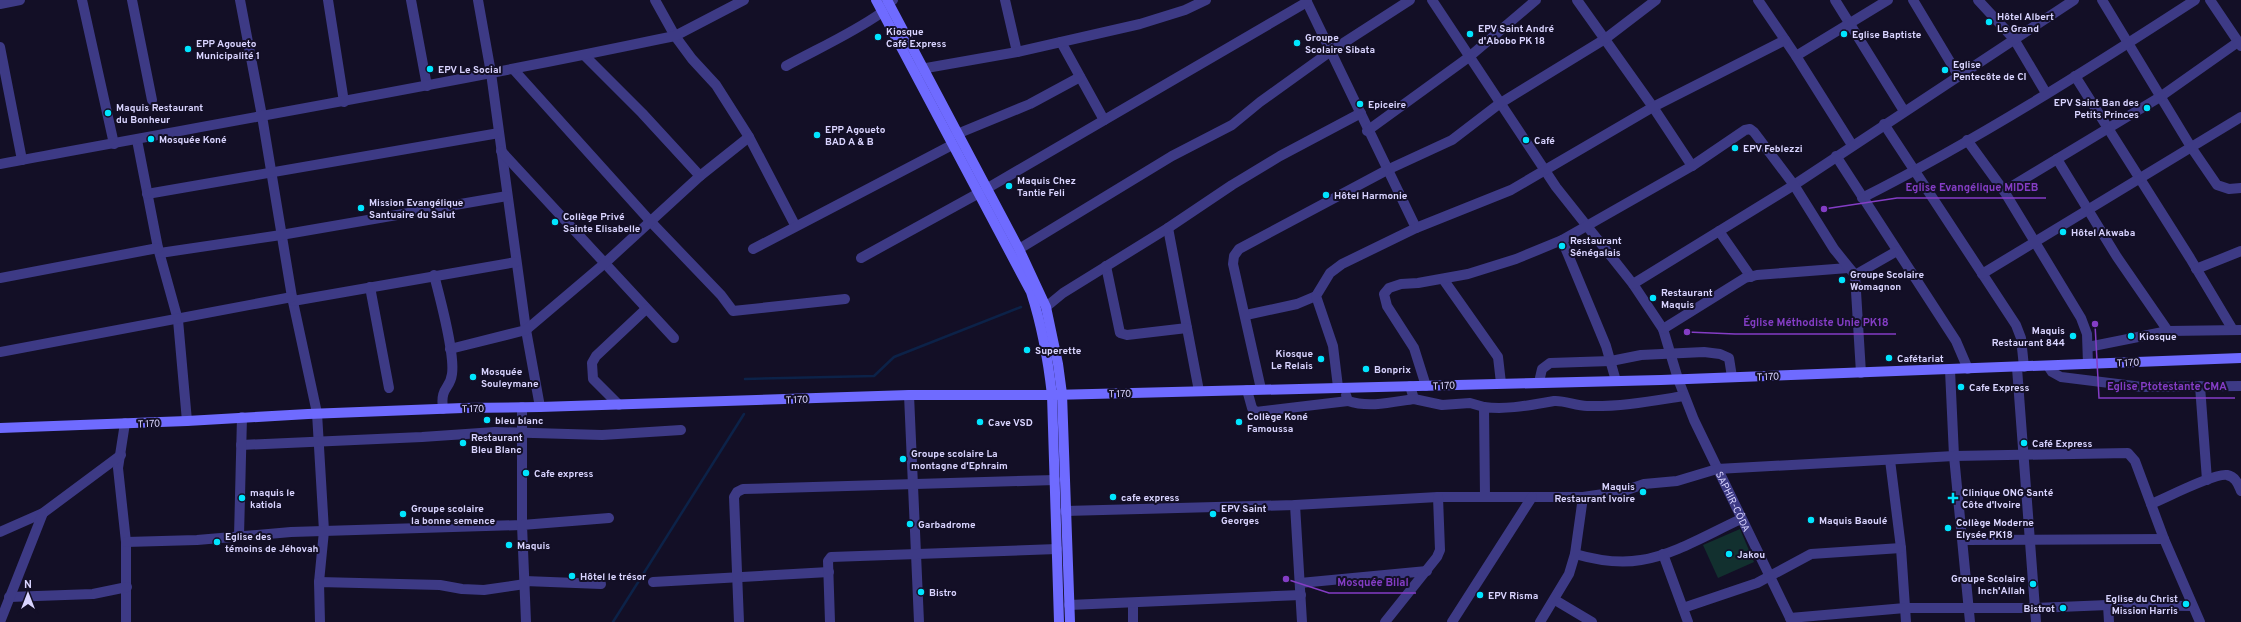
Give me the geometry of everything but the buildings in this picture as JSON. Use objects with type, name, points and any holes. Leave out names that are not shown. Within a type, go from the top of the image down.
[{"type":"main road","points":[[876,0],[952,145],[1019,249],[1046,307],[1058,364],[1055,480],[1059,622]]},
{"type":"main road","points":[[890,1],[957,134],[1031,292],[1041,322],[1057,395],[1065,511],[1070,622]]},
{"type":"main road","name":"T 170","points":[[0,428],[186,421],[317,413],[443,408],[619,405],[909,395],[1057,395],[1616,381],[1950,370],[2241,358]]},
{"type":"street","points":[[0,4],[20,0]]},
{"type":"street","points":[[82,0],[114,144]]},
{"type":"street","points":[[132,0],[152,100]]},
{"type":"street","points":[[240,0],[262,116],[292,299],[317,413],[324,531],[319,582],[318,607],[320,622]]},
{"type":"street","points":[[328,0],[344,102]]},
{"type":"street","points":[[411,0],[428,86]]},
{"type":"street","points":[[478,0],[491,73],[526,330],[540,407]]},
{"type":"street","points":[[655,0],[675,36],[692,59],[716,85],[749,138],[795,225]]},
{"type":"street","points":[[0,164],[514,70],[675,36],[744,0]]},
{"type":"street","points":[[1005,0],[1017,52]]},
{"type":"street","points":[[913,70],[1017,52],[1158,19],[1186,10],[1206,0]]},
{"type":"street","points":[[1019,249],[1172,156],[1232,125],[1260,102],[1332,51],[1410,0]]},
{"type":"street","name":"SAPHIR-CÔDA","points":[[1432,0],[1499,104],[1544,169],[1587,227],[1633,284],[1663,329],[1684,396],[1717,469],[1791,620]]},
{"type":"street","points":[[1367,131],[1469,58],[1536,0]]},
{"type":"street","points":[[1576,0],[1653,107],[1692,166]]},
{"type":"street","points":[[1261,389],[1246,315],[1233,264],[1234,256],[1240,249],[1387,170],[1452,140],[1499,104],[1605,39],[1656,0]]},
{"type":"street","points":[[1758,0],[1786,40],[1852,145]]},
{"type":"street","points":[[1835,0],[1904,111]]},
{"type":"street","points":[[1796,56],[1888,0]]},
{"type":"street","points":[[1912,0],[1958,75]]},
{"type":"street","points":[[1978,0],[2014,39],[2046,93]]},
{"type":"street","points":[[1633,284],[1794,185],[1852,145],[2074,0]]},
{"type":"street","points":[[2102,0],[2191,148],[2217,185],[2228,189],[2241,188]]},
{"type":"street","points":[[1862,198],[1915,171],[2075,76],[2195,0]]},
{"type":"street","points":[[2004,191],[2160,97],[2240,44],[2210,0]]},
{"type":"street","points":[[786,66],[846,34],[883,12],[890,1]]},
{"type":"street","points":[[861,258],[983,191],[1306,1],[1332,51],[1361,114],[1367,131],[1416,228]]},
{"type":"street","points":[[1246,315],[1297,304],[1316,296],[1330,273],[1342,264],[1416,228],[1503,194],[1653,107],[1786,40]]},
{"type":"street","points":[[1061,42],[1104,120]]},
{"type":"street","points":[[0,47],[2,67],[22,160]]},
{"type":"street","points":[[584,55],[642,113],[700,176]]},
{"type":"street","points":[[514,70],[650,222],[721,295],[733,311],[845,299]]},
{"type":"street","points":[[2075,76],[2196,269],[2237,330]]},
{"type":"street","points":[[957,134],[1030,104],[1080,77]]},
{"type":"street","points":[[1046,307],[1063,293],[1168,228],[1232,185],[1280,156],[1361,114]]},
{"type":"street","points":[[1982,274],[2034,241],[2140,179],[2241,117]]},
{"type":"street","points":[[1884,124],[2016,325],[2021,338],[2020,367],[2024,453],[2036,622]]},
{"type":"street","points":[[1426,386],[1414,348],[1387,306],[1384,294],[1389,288],[1401,284],[1443,279],[1516,259],[1562,240],[1692,166],[1750,129],[1754,132],[1794,185],[1851,272],[1861,373]]},
{"type":"street","points":[[147,194],[271,171],[372,156],[498,133]]},
{"type":"street","points":[[450,349],[526,330],[605,263],[700,176],[749,138]]},
{"type":"street","points":[[137,140],[159,251],[178,320],[186,421]]},
{"type":"street","points":[[1967,140],[2004,191],[2086,326],[2088,364]]},
{"type":"street","points":[[753,249],[795,225],[952,145]]},
{"type":"street","points":[[501,151],[674,338]]},
{"type":"street","points":[[1836,156],[1956,341],[1968,369]]},
{"type":"street","points":[[2057,159],[2088,210],[2168,331]]},
{"type":"street","points":[[0,278],[159,251],[281,235],[507,196]]},
{"type":"street","points":[[1168,228],[1199,391]]},
{"type":"street","points":[[1719,231],[1751,277]]},
{"type":"street","points":[[1562,240],[1611,361],[1616,381]]},
{"type":"street","points":[[1663,329],[1745,278],[1851,272],[1897,251]]},
{"type":"street","points":[[2196,269],[2241,251]]},
{"type":"street","points":[[0,352],[292,299],[516,262]]},
{"type":"street","points":[[1106,266],[1120,334],[1127,335],[1187,328]]},
{"type":"street","points":[[434,275],[450,349],[452,374],[443,389],[443,408]]},
{"type":"street","points":[[1443,279],[1498,357],[1501,383]]},
{"type":"street","points":[[370,287],[389,388]]},
{"type":"street","points":[[1316,296],[1333,346],[1341,387],[1348,401]]},
{"type":"street","points":[[619,405],[593,379],[592,363],[596,356],[646,308]]},
{"type":"street","points":[[2088,346],[2168,331],[2237,330]]},
{"type":"street","points":[[1539,382],[1542,369],[1550,363],[1611,361],[1641,356],[1704,352],[1720,354],[1729,358],[1732,377]]},
{"type":"street","points":[[2048,366],[2052,372],[2061,377],[2142,387],[2241,386]]},
{"type":"street","points":[[1950,370],[1954,456],[1964,540],[1970,622]]},
{"type":"street","points":[[1410,386],[1414,399]]},
{"type":"street","points":[[2200,386],[2207,480]]},
{"type":"street","points":[[1247,390],[1252,408],[1256,412],[1348,401],[1377,404],[1414,399],[1442,406],[1466,403],[1484,407],[1512,408],[1554,401],[1586,406],[1606,406],[1647,402],[1684,396]]},
{"type":"street","points":[[909,395],[919,622]]},
{"type":"street","points":[[522,407],[522,525],[526,622]]},
{"type":"street","points":[[1484,407],[1485,497]]},
{"type":"street","points":[[239,536],[242,417]]},
{"type":"street","points":[[125,423],[118,468],[126,542],[126,622]]},
{"type":"street","points":[[241,445],[495,432],[602,435],[680,430]]},
{"type":"street","points":[[1065,511],[1295,505],[1438,497],[1583,497],[1624,491],[1644,484],[1677,481],[1717,469],[2024,453],[2128,453],[2135,461],[2164,539],[2200,622]]},
{"type":"street","points":[[0,532],[43,513],[121,455]]},
{"type":"street","points":[[1890,460],[1901,548],[1906,622]]},
{"type":"street","points":[[2151,504],[2207,480],[2227,475],[2236,479],[2241,491]]},
{"type":"street","points":[[739,622],[734,497],[736,492],[743,489],[1055,480]]},
{"type":"street","points":[[1385,622],[1427,571],[1440,550],[1438,497]]},
{"type":"street","points":[[1452,622],[1532,497]]},
{"type":"street","points":[[1540,622],[1555,600],[1569,574],[1574,554],[1583,497]]},
{"type":"street","points":[[1295,505],[1302,622]]},
{"type":"street","points":[[0,622],[7,609],[9,597],[43,513]]},
{"type":"street","points":[[126,542],[197,540],[324,531],[522,525],[609,518]]},
{"type":"street","points":[[1574,554],[1598,560],[1617,562],[1641,560],[1663,554],[1741,519]]},
{"type":"street","points":[[1964,540],[2164,539]]},
{"type":"street","points":[[1683,608],[1770,577],[1811,554],[1901,548]]},
{"type":"street","points":[[830,622],[828,561],[835,556],[1058,549]]},
{"type":"street","points":[[1663,554],[1688,622]]},
{"type":"street","points":[[1300,583],[1427,571]]},
{"type":"street","points":[[653,582],[828,572]]},
{"type":"street","points":[[319,582],[440,585],[462,589],[484,590],[525,582],[601,584]]},
{"type":"street","points":[[9,597],[93,594],[127,587]]},
{"type":"street","points":[[1069,604],[1133,603],[1301,596]]},
{"type":"street","points":[[1555,600],[1592,622]]},
{"type":"street","points":[[1133,603],[1133,622]]},
{"type":"street","points":[[1791,620],[1905,608],[2035,608],[2108,605],[2192,606]]},
{"type":"street","points":[[2108,605],[2109,622]]},
{"type":"green space","name":"Jakou","points":[[1740,529],[1754,562],[1718,578],[1703,545]]},
{"type":"waterway","points":[[745,379],[874,376],[894,357],[1021,307]]},
{"type":"waterway","points":[[613,622],[744,414]]},
{"type":"place","name":"Hôtel Albert Le Grand","points":[[1989,22]]},
{"type":"place","name":"EPV Saint André d'Abobo PK 18","points":[[1470,34]]},
{"type":"place","name":"Eglise Baptiste","points":[[1844,34]]},
{"type":"place","name":"Kiosque Café Express","points":[[878,37]]},
{"type":"place","name":"Groupe Scolaire Sibata","points":[[1297,43]]},
{"type":"place","name":"EPP Agoueto Municipalité 1","points":[[188,49]]},
{"type":"place","name":"EPV Le Social","points":[[430,69]]},
{"type":"place","name":"Eglise Pentecôte de CI","points":[[1945,70]]},
{"type":"place","name":"Epiceire","points":[[1360,104]]},
{"type":"place","name":"EPV Saint Ban des Petits Princes","points":[[2147,108]]},
{"type":"place","name":"Maquis Restaurant du Bonheur","points":[[108,113]]},
{"type":"place","name":"EPP Agoueto BAD A & B","points":[[817,135]]},
{"type":"place","name":"Mosquée Koné","points":[[151,139]]},
{"type":"place","name":"Café","points":[[1526,140]]},
{"type":"place","name":"EPV Feblezzi","points":[[1735,148]]},
{"type":"place","name":"Maquis Chez Tantie Feli","points":[[1009,186]]},
{"type":"place","name":"Hôtel Harmonie","points":[[1326,195]]},
{"type":"place","name":"Mission Evangélique Santuaire du Salut","points":[[361,208]]},
{"type":"place","name":"Eglise Evangélique MIDEB","points":[[1824,209]]},
{"type":"place","name":"Collège Privé Sainte Elisabelle","points":[[555,222]]},
{"type":"place","name":"Hôtel Akwaba","points":[[2063,232]]},
{"type":"place","name":"Restaurant Sénégalais","points":[[1562,246]]},
{"type":"place","name":"Groupe Scolaire Womagnon","points":[[1842,280]]},
{"type":"place","name":"Restaurant Maquis","points":[[1653,298]]},
{"type":"place","name":"Eglise Ptotestante CMA","points":[[2095,324]]},
{"type":"place","name":"Église Méthodiste Unie PK18","points":[[1687,332]]},
{"type":"place","name":"Maquis Restaurant 844","points":[[2073,336]]},
{"type":"place","name":"Kiosque","points":[[2131,336]]},
{"type":"place","name":"Superette","points":[[1027,350]]},
{"type":"place","name":"Cafétariat","points":[[1889,358]]},
{"type":"place","name":"Kiosque Le Relais","points":[[1321,359]]},
{"type":"place","name":"Bonprix","points":[[1366,369]]},
{"type":"place","name":"Mosquée Souleymane","points":[[473,377]]},
{"type":"place","name":"Cafe Express","points":[[1961,387]]},
{"type":"place","name":"bleu blanc","points":[[487,420]]},
{"type":"place","name":"Cave VSD","points":[[980,422]]},
{"type":"place","name":"Collège Koné Famoussa","points":[[1239,422]]},
{"type":"place","name":"Restaurant Bleu Blanc","points":[[463,443]]},
{"type":"place","name":"Café Express","points":[[2024,443]]},
{"type":"place","name":"Groupe scolaire La montagne d'Ephraim","points":[[903,459]]},
{"type":"place","name":"Cafe express","points":[[526,473]]},
{"type":"place","name":"Maquis Restaurant Ivoire","points":[[1643,492]]},
{"type":"place","name":"cafe express","points":[[1113,497]]},
{"type":"place","name":"maquis le katiola","points":[[242,498]]},
{"type":"place","name":"Clinique ONG Santé Côte d'Ivoire","points":[[1953,498]]},
{"type":"place","name":"Groupe scolaire la bonne semence","points":[[403,514]]},
{"type":"place","name":"EPV Saint Georges","points":[[1213,514]]},
{"type":"place","name":"Maquis Baoulé","points":[[1811,520]]},
{"type":"place","name":"Garbadrome","points":[[910,524]]},
{"type":"place","name":"Collège Moderne Elysée PK18","points":[[1948,528]]},
{"type":"place","name":"Eglise des témoins de Jéhovah","points":[[217,542]]},
{"type":"place","name":"Maquis","points":[[509,545]]},
{"type":"place","name":"Jakou","points":[[1729,554]]},
{"type":"place","name":"Hôtel le trésor","points":[[572,576]]},
{"type":"place","name":"Mosquée Bilal","points":[[1286,579]]},
{"type":"place","name":"Groupe Scolaire Inch'Allah","points":[[2033,584]]},
{"type":"place","name":"Bistro","points":[[921,592]]},
{"type":"place","name":"EPV Risma","points":[[1480,595]]},
{"type":"place","name":"Eglise du Christ Mission Harris","points":[[2186,604]]},
{"type":"place","name":"Bistrot","points":[[2063,608]]}]
